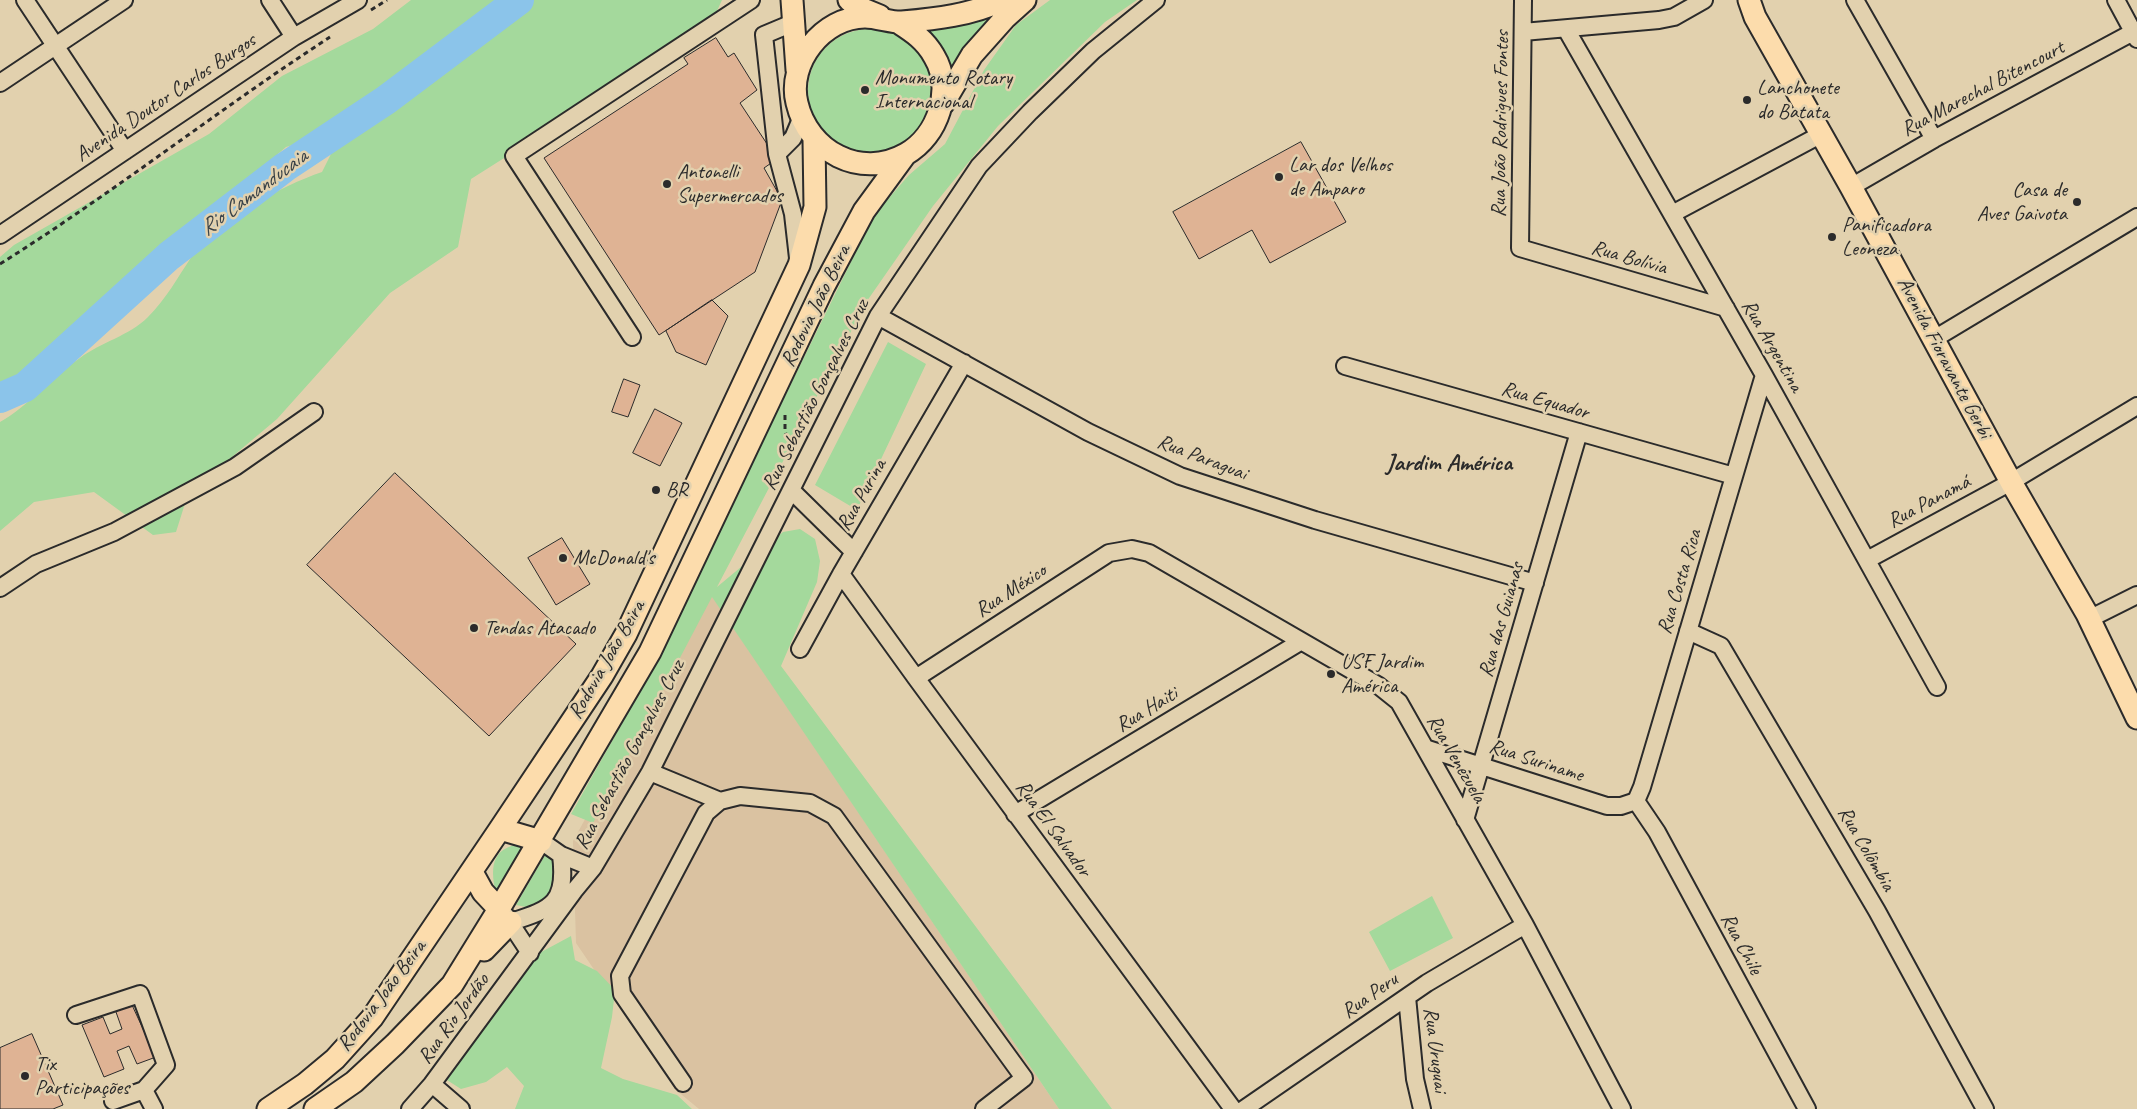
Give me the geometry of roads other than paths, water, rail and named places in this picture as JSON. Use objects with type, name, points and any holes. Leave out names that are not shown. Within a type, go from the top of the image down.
[{"type":"main road","points":[[792,0],[795,22],[797,74],[795,96],[800,119],[814,140],[833,155],[857,163],[882,163],[905,155],[926,137],[934,126],[942,106],[972,55],[1005,18],[1025,0]]},
{"type":"main road","points":[[797,74],[806,52],[821,34],[841,22],[864,16],[893,21],[961,13],[1002,0]]},
{"type":"main road","name":"Avenida Fioravante Gerbi","points":[[1749,0],[1755,17],[1820,135],[1851,186],[2011,482],[2089,619],[2137,718]]},
{"type":"main road","points":[[854,2],[920,36],[935,57],[942,81],[942,106]]},
{"type":"main road","name":"Rodovia João Beira","points":[[268,1109],[305,1084],[334,1059],[372,1018],[472,872],[602,676],[626,634],[799,265],[815,207],[814,140]]},
{"type":"main road","name":"Rodovia João Beira","points":[[315,1109],[354,1082],[395,1044],[452,985],[505,916],[541,841],[650,652],[824,286],[860,220],[905,155]]},
{"type":"main road","points":[[500,829],[541,841]]},
{"type":"main road","points":[[472,872],[483,892],[505,916]]},
{"type":"street","points":[[25,0],[125,151]]},
{"type":"street","points":[[0,83],[124,0]]},
{"type":"street","points":[[270,0],[294,37]]},
{"type":"street","points":[[632,336],[514,156],[751,0]]},
{"type":"street","name":"Rua Sebastião Gonçalves Cruz","points":[[530,953],[574,891],[593,868],[650,772],[878,316],[979,166],[1030,112],[1093,51],[1156,0]]},
{"type":"street","name":"Rua João Rodrigues Fontes","points":[[1520,248],[1523,0]]},
{"type":"street","points":[[1523,32],[1659,20],[1674,17],[1704,0]]},
{"type":"street","points":[[1856,0],[1934,139]]},
{"type":"street","points":[[2116,0],[2136,34]]},
{"type":"street","name":"Avenida Doutor Carlos Burgos","points":[[0,235],[294,37],[363,6]]},
{"type":"street","points":[[795,22],[764,35],[778,154],[793,214],[799,265]]},
{"type":"street","name":"Rua Argentina","points":[[1566,28],[1764,375],[1937,687]]},
{"type":"street","name":"Rua Marechal Bitencourt","points":[[1851,186],[1934,139],[2136,34]]},
{"type":"street","points":[[778,154],[793,138],[800,119]]},
{"type":"street","points":[[1672,214],[1820,135]]},
{"type":"street","points":[[1934,339],[2137,217]]},
{"type":"street","name":"Rua Bolívia","points":[[1520,248],[1726,308]]},
{"type":"street","name":"Rua Paraguai","points":[[878,316],[1088,432],[1180,476],[1315,520],[1535,583]]},
{"type":"street","name":"Rua Purina","points":[[800,649],[841,574],[964,363]]},
{"type":"street","name":"Rua Equador","points":[[1345,366],[1734,476]]},
{"type":"street","name":"Rua Costa Rica","points":[[1636,802],[1764,375]]},
{"type":"street","name":"Rua Panamá","points":[[1866,560],[2011,482],[2137,406]]},
{"type":"street","points":[[0,588],[36,564],[114,532],[235,466],[314,412]]},
{"type":"street","name":"Rua das Guianas","points":[[1465,820],[1579,432]]},
{"type":"street","points":[[791,490],[854,552]]},
{"type":"street","name":"Rua Venezuela","points":[[1132,548],[1149,553],[1379,686],[1399,702],[1525,925],[1622,1109]]},
{"type":"street","name":"Rua México","points":[[916,678],[1109,553],[1132,548]]},
{"type":"street","name":"Rua El Salvador","points":[[841,574],[1233,1109]]},
{"type":"street","points":[[2089,619],[2137,595]]},
{"type":"street","name":"Rua Colômbia","points":[[1688,631],[1721,646],[1877,911],[1985,1109]]},
{"type":"street","name":"Rua Haiti","points":[[1015,814],[1300,642]]},
{"type":"street","name":"Rua Suriname","points":[[1425,748],[1607,806],[1621,806],[1636,802]]},
{"type":"street","points":[[650,772],[720,801]]},
{"type":"street","points":[[683,1083],[622,994],[620,976],[706,813],[720,801],[740,796],[810,803],[834,816],[1024,1078],[984,1109]]},
{"type":"street","name":"Rua Chile","points":[[1636,802],[1657,832],[1806,1109]]},
{"type":"street","points":[[541,841],[561,855],[593,868]]},
{"type":"street","points":[[530,953],[505,916],[543,912],[560,895],[563,872],[561,855]]},
{"type":"street","name":"Rua Peru","points":[[1244,1109],[1407,997],[1525,925]]},
{"type":"street","name":"Rua Rio Jordão","points":[[410,1109],[432,1084],[530,953]]},
{"type":"street","points":[[76,1015],[140,994],[166,1065],[144,1090],[113,1101]]},
{"type":"street","name":"Rua Uruguai","points":[[1407,997],[1415,1079],[1422,1109]]},
{"type":"street","points":[[432,1084],[461,1109]]},
{"type":"street","points":[[144,1090],[154,1109]]},
{"type":"waterway","name":"Rio Camanducaia","points":[[0,398],[25,387],[169,256],[285,167],[386,100],[519,0]]},
{"type":"place","name":"Monumento Rotary Internacional","points":[[865,90]]},
{"type":"place","name":"Lanchonete do Batata","points":[[1747,100]]},
{"type":"place","name":"Lar dos Velhos de Amparo","points":[[1279,177]]},
{"type":"place","name":"Antonelli Supermercados","points":[[667,184]]},
{"type":"place","name":"Casa de Aves Gaivota","points":[[2077,202]]},
{"type":"place","name":"Panificadora Leoneza","points":[[1832,237]]},
{"type":"place","name":"BR","points":[[656,490]]},
{"type":"place","name":"McDonald's","points":[[563,558]]},
{"type":"place","name":"Tendas Atacado","points":[[474,628]]},
{"type":"place","name":"USF Jardim América","points":[[1331,674]]},
{"type":"place","name":"Tix Participações","points":[[25,1076]]},
{"type":"district","name":"Jardim América","points":[[1449,464]]}]
